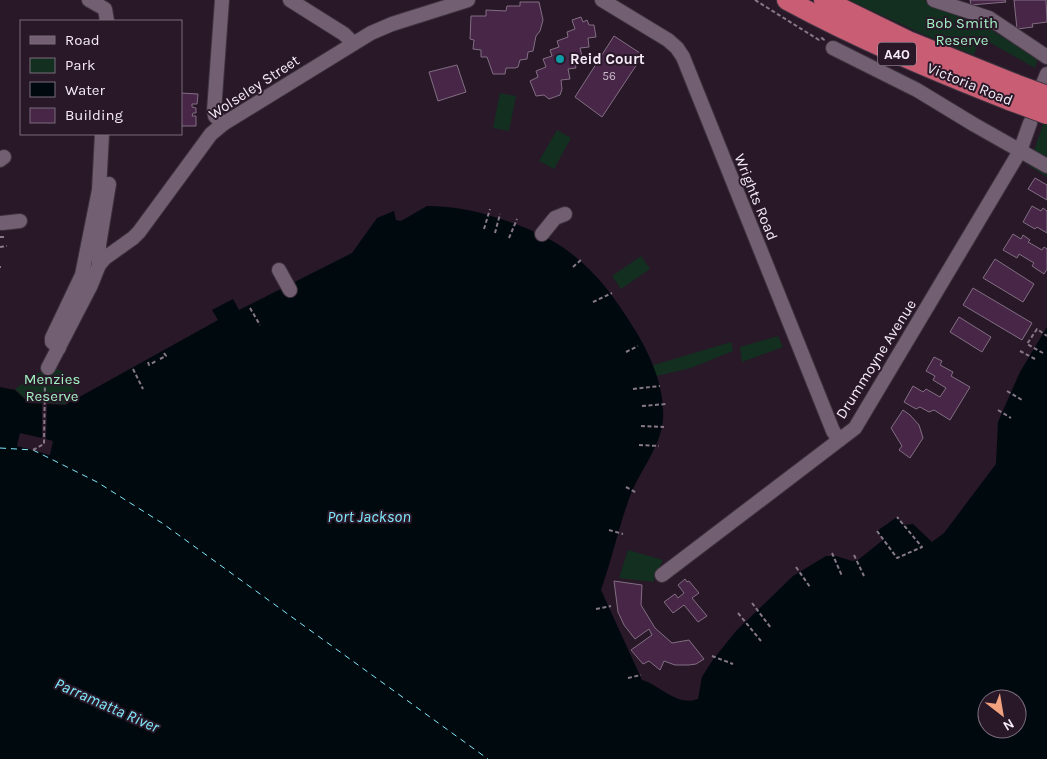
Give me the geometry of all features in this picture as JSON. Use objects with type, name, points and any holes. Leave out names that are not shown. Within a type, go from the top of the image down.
[{"type":"highway","name":"Victoria Road","points":[[787,0],[833,25],[935,71],[1012,92],[1045,85]]},
{"type":"highway","name":"Victoria Road","points":[[824,0],[1012,92],[1038,119]]},
{"type":"street","points":[[89,0],[106,15]]},
{"type":"street","points":[[222,0],[214,111],[215,116],[223,124]]},
{"type":"street","points":[[290,0],[344,34],[352,43]]},
{"type":"street","name":"Wolseley Street","points":[[48,368],[91,285],[99,265],[104,258],[140,232],[211,134],[223,124],[352,43],[378,29],[468,0]]},
{"type":"street","name":"Wrights Road","points":[[602,0],[668,40],[683,57],[832,431],[839,440]]},
{"type":"street","points":[[934,0],[989,18],[1047,57]]},
{"type":"street","points":[[829,46],[917,90],[1020,152],[1047,166]]},
{"type":"street","name":"Drummoyne Avenue","points":[[662,575],[855,428],[1038,119]]},
{"type":"street","points":[[59,348],[52,342],[52,338],[82,275],[90,240],[99,190],[102,135]]},
{"type":"street","points":[[99,265],[100,245],[109,190],[109,135]]},
{"type":"street","points":[[542,234],[555,218],[564,214]]},
{"type":"street","points":[[2,223],[20,221]]},
{"type":"street","points":[[279,270],[290,290]]},
{"type":"path","points":[[755,0],[819,40],[822,38],[824,40],[822,42],[829,46]]},
{"type":"path","points":[[484,229],[490,209]]},
{"type":"path","points":[[495,233],[500,214]]},
{"type":"path","points":[[509,238],[517,219]]},
{"type":"path","points":[[0,237],[5,237]]},
{"type":"path","points":[[0,247],[7,246]]},
{"type":"path","points":[[573,267],[582,259]]},
{"type":"path","points":[[593,302],[612,292]]},
{"type":"path","points":[[250,308],[260,325]]},
{"type":"path","points":[[1043,353],[1027,344],[1037,329],[1047,336]]},
{"type":"path","points":[[626,352],[638,346]]},
{"type":"path","points":[[1020,351],[1035,360]]},
{"type":"path","points":[[160,359],[166,356],[164,353]]},
{"type":"path","points":[[148,362],[149,365],[156,361]]},
{"type":"path","points":[[33,450],[44,444],[46,382],[42,367],[48,368]]},
{"type":"path","points":[[133,369],[143,388]]},
{"type":"path","points":[[633,389],[660,386]]},
{"type":"path","points":[[1007,392],[1022,400]]},
{"type":"path","points":[[642,406],[666,404]]},
{"type":"path","points":[[998,410],[1011,418]]},
{"type":"path","points":[[641,426],[664,427]]},
{"type":"path","points":[[639,445],[658,446]]},
{"type":"path","points":[[626,487],[637,493]]},
{"type":"path","points":[[877,531],[897,558],[922,547],[897,518]]},
{"type":"path","points":[[609,530],[623,534]]},
{"type":"path","points":[[832,553],[842,576]]},
{"type":"path","points":[[854,555],[864,576]]},
{"type":"path","points":[[796,567],[810,587]]},
{"type":"path","points":[[752,603],[771,628]]},
{"type":"path","points":[[596,609],[611,606]]},
{"type":"path","points":[[738,613],[761,641]]},
{"type":"path","points":[[712,656],[733,664]]},
{"type":"path","points":[[628,678],[641,675]]},
{"type":"green space","name":"Bob Smith Reserve","points":[[849,0],[924,0],[987,23],[994,32],[1038,58],[1035,68],[980,37],[974,55],[927,36]]},
{"type":"green space","points":[[500,93],[516,96],[509,131],[493,128]]},
{"type":"green space","points":[[1047,112],[1047,177],[1029,166]]},
{"type":"green space","points":[[557,130],[571,138],[554,169],[539,161]]},
{"type":"green space","points":[[641,256],[650,269],[621,289],[612,276]]},
{"type":"green space","points":[[778,336],[783,347],[742,362],[740,347]]},
{"type":"green space","points":[[731,342],[733,351],[691,368],[652,377],[647,367]]},
{"type":"green space","name":"Menzies Reserve","points":[[54,368],[64,372],[77,395],[65,404],[29,402],[15,389],[37,373],[48,372]]},
{"type":"green space","points":[[628,550],[663,560],[653,582],[619,578]]},
{"type":"water","name":"Port Jackson","points":[[427,206],[446,207],[492,216],[545,237],[580,260],[594,274],[608,290],[635,330],[656,373],[662,396],[663,419],[654,449],[630,496],[601,590],[642,680],[683,700],[698,699],[702,677],[712,661],[736,631],[793,576],[826,556],[836,556],[852,561],[858,560],[883,540],[877,531],[897,517],[903,525],[913,524],[932,542],[944,533],[996,464],[998,422],[1020,372],[1047,327],[1047,759],[0,759],[0,387],[15,390],[29,403],[65,405],[218,320],[212,310],[233,299],[239,310],[352,253],[377,218],[394,211],[396,220],[401,221]]},
{"type":"pier","points":[[42,404],[47,404],[46,439],[53,441],[50,455],[17,446],[20,433],[42,438]]},
{"type":"building","points":[[970,0],[1005,0],[1006,2],[971,5]]},
{"type":"building","points":[[1014,0],[1046,0],[1047,22],[1032,24],[1033,27],[1017,29]]},
{"type":"building","points":[[520,2],[539,2],[543,20],[540,31],[536,36],[533,51],[528,52],[527,59],[520,60],[518,67],[506,68],[505,74],[493,74],[487,57],[481,57],[481,50],[473,49],[474,40],[470,39],[471,16],[486,16],[486,10],[506,11],[507,6],[520,6]]},
{"type":"building","name":"Reid Court","points":[[581,17],[583,22],[587,20],[589,25],[594,25],[596,37],[588,38],[589,47],[580,48],[582,56],[574,58],[576,68],[568,69],[570,79],[561,80],[562,89],[560,95],[549,99],[544,95],[536,96],[530,81],[538,77],[536,71],[546,67],[543,59],[552,56],[550,50],[559,47],[557,41],[568,37],[567,32],[575,29],[572,20]]},
{"type":"building","points":[[614,36],[643,55],[602,117],[575,97]]},
{"type":"building","points":[[457,65],[466,92],[438,101],[429,72]]},
{"type":"building","points":[[182,93],[198,94],[197,104],[192,104],[192,107],[196,108],[196,113],[193,113],[192,116],[196,116],[196,126],[182,126]]},
{"type":"building","points":[[1035,178],[1047,185],[1047,200],[1028,189]]},
{"type":"building","points":[[1032,206],[1041,211],[1043,208],[1047,211],[1047,233],[1023,222]]},
{"type":"building","points":[[1013,234],[1021,239],[1023,235],[1030,240],[1028,242],[1042,250],[1044,247],[1047,249],[1047,269],[1044,274],[1032,266],[1034,263],[1019,254],[1017,258],[1003,250]]},
{"type":"building","points":[[995,259],[1034,284],[1023,302],[983,278]]},
{"type":"building","points":[[973,288],[1032,323],[1022,340],[963,305]]},
{"type":"building","points":[[959,317],[991,337],[982,352],[950,332]]},
{"type":"building","points":[[934,357],[942,361],[940,365],[953,372],[951,376],[970,387],[950,420],[934,410],[929,412],[920,407],[916,409],[904,402],[913,386],[923,392],[926,389],[940,397],[946,388],[933,380],[935,376],[926,371]]},
{"type":"building","points":[[903,410],[919,425],[923,438],[910,458],[899,450],[902,446],[891,428]]},
{"type":"building","points":[[685,579],[699,593],[692,598],[707,616],[698,622],[684,605],[673,613],[664,602],[675,594],[678,598],[684,593],[678,585]]},
{"type":"building","points":[[614,581],[642,585],[641,605],[655,628],[672,643],[689,640],[704,659],[696,664],[689,665],[675,665],[664,661],[660,670],[649,661],[643,664],[631,650],[652,635],[649,629],[635,639],[624,625],[618,612]]},
{"type":"ferry route","points":[[0,448],[33,450],[97,482],[162,523],[488,759]]},
{"type":"place","name":"Reid Court","points":[[560,59]]},
{"type":"water label","name":"Parramatta River","points":[[107,705]]}]
